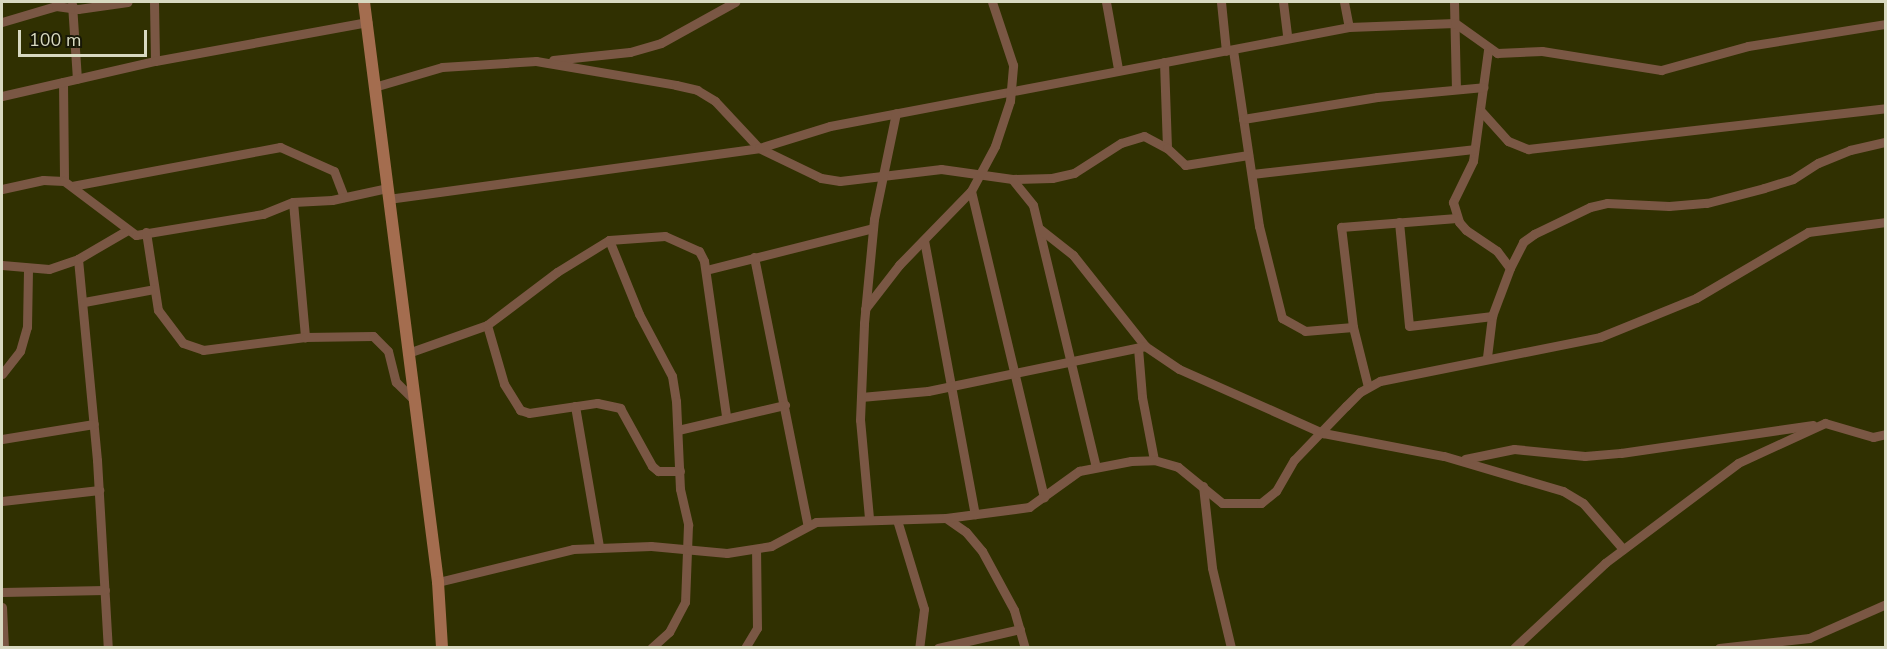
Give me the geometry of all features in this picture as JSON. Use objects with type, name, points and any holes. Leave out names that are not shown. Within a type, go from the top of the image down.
[{"type":"street","points":[[2,22],[56,6],[128,2]]},
{"type":"street","points":[[154,2],[155,62]]},
{"type":"street","points":[[364,2],[438,582],[442,648]]},
{"type":"street","points":[[374,87],[442,67],[630,52],[661,43],[735,2]]},
{"type":"street","points":[[865,310],[924,240],[971,191],[982,174],[1012,91],[1013,65],[992,2]]},
{"type":"street","points":[[1106,2],[1118,69]]},
{"type":"street","points":[[1221,2],[1243,119],[1259,226],[1282,318],[1305,331],[1353,327]]},
{"type":"street","points":[[1283,2],[1287,37]]},
{"type":"street","points":[[1344,2],[1349,27]]},
{"type":"street","points":[[1454,2],[1456,89]]},
{"type":"street","points":[[72,5],[77,79]]},
{"type":"street","points":[[2,96],[155,62],[367,22]]},
{"type":"street","points":[[2,265],[28,270],[49,269],[78,259],[126,231],[147,232],[263,214],[293,202],[387,194],[759,148],[830,126],[1118,69],[1229,51],[1287,37],[1349,27],[1455,23],[1488,50],[1512,54],[1542,51],[1661,70],[1748,46],[1886,24]]},
{"type":"street","points":[[1488,50],[1484,87],[1468,175],[1453,202],[1457,218],[1466,230],[1497,251],[1510,268]]},
{"type":"street","points":[[536,61],[697,90],[715,101],[759,148],[821,178],[855,180],[883,174],[941,169],[1012,178],[1052,178],[1074,173],[1121,143],[1144,136],[1167,148],[1185,165],[1248,155]]},
{"type":"street","points":[[1164,62],[1167,148]]},
{"type":"street","points":[[63,82],[68,184],[126,231]]},
{"type":"street","points":[[1243,119],[1377,97],[1484,87]]},
{"type":"street","points":[[1480,110],[1508,141],[1528,148],[1886,108]]},
{"type":"street","points":[[869,518],[861,456],[865,310],[873,228],[896,113]]},
{"type":"street","points":[[1487,357],[1492,316],[1510,268],[1527,237],[1590,207],[1628,201],[1669,206],[1707,202],[1783,182],[1850,150],[1886,142]]},
{"type":"street","points":[[2,189],[43,180],[68,184],[280,147],[334,171],[344,198]]},
{"type":"street","points":[[1251,174],[1474,148]]},
{"type":"street","points":[[1012,178],[1033,205],[1040,229],[1096,467]]},
{"type":"street","points":[[971,191],[1044,497]]},
{"type":"street","points":[[293,202],[305,337]]},
{"type":"street","points":[[1368,387],[1353,327],[1341,227],[1457,218]]},
{"type":"street","points":[[1399,222],[1409,326],[1492,316]]},
{"type":"street","points":[[438,582],[573,549],[599,546],[685,548],[727,553],[782,542],[807,523],[869,518],[897,520],[946,518],[1029,507],[1068,477],[1096,467],[1154,460],[1178,467],[1222,502],[1261,503],[1276,491],[1294,460],[1368,387],[1487,357],[1573,345],[1600,337],[1696,298],[1808,232],[1886,222]]},
{"type":"street","points":[[706,270],[873,228]]},
{"type":"street","points":[[1040,229],[1073,255],[1141,347],[1179,369],[1323,433],[1453,459],[1563,491],[1583,503],[1623,549]]},
{"type":"street","points":[[147,232],[158,310],[183,343],[191,348],[203,350],[305,337],[361,335],[381,340],[388,351],[391,375],[414,400]]},
{"type":"street","points":[[408,353],[487,325],[557,272],[609,240],[648,234],[677,239],[699,251],[706,270],[726,416]]},
{"type":"street","points":[[609,240],[639,314],[672,376],[680,471],[688,525],[685,548],[685,602],[669,632],[651,648]]},
{"type":"street","points":[[924,240],[975,514]]},
{"type":"street","points":[[754,257],[807,523]]},
{"type":"street","points":[[78,259],[84,302],[94,424],[108,648]]},
{"type":"street","points":[[2,374],[20,351],[27,327],[28,270]]},
{"type":"street","points":[[84,302],[154,289]]},
{"type":"street","points":[[487,325],[504,384],[520,410],[529,413],[597,403],[620,408],[652,466],[658,471],[680,471]]},
{"type":"street","points":[[861,397],[953,386],[1070,364],[1141,347]]},
{"type":"street","points":[[1141,347],[1142,397],[1154,460]]},
{"type":"street","points":[[678,430],[726,416],[784,405]]},
{"type":"street","points":[[575,406],[599,546]]},
{"type":"street","points":[[1453,459],[1476,459],[1514,449],[1594,455],[1838,423],[1873,437],[1886,434]]},
{"type":"street","points":[[2,439],[94,424]]},
{"type":"street","points":[[1515,648],[1623,549],[1721,474],[1792,441],[1815,425]]},
{"type":"street","points":[[1203,486],[1212,568],[1231,648]]},
{"type":"street","points":[[2,501],[99,490]]},
{"type":"street","points":[[946,518],[976,543],[1020,629],[1025,648]]},
{"type":"street","points":[[897,520],[924,609],[919,648]]},
{"type":"street","points":[[745,648],[757,628],[756,549]]},
{"type":"street","points":[[2,592],[105,590]]},
{"type":"street","points":[[1719,648],[1809,638],[1886,604]]},
{"type":"street","points":[[2,607],[4,648]]},
{"type":"street","points":[[938,648],[1020,629]]}]
